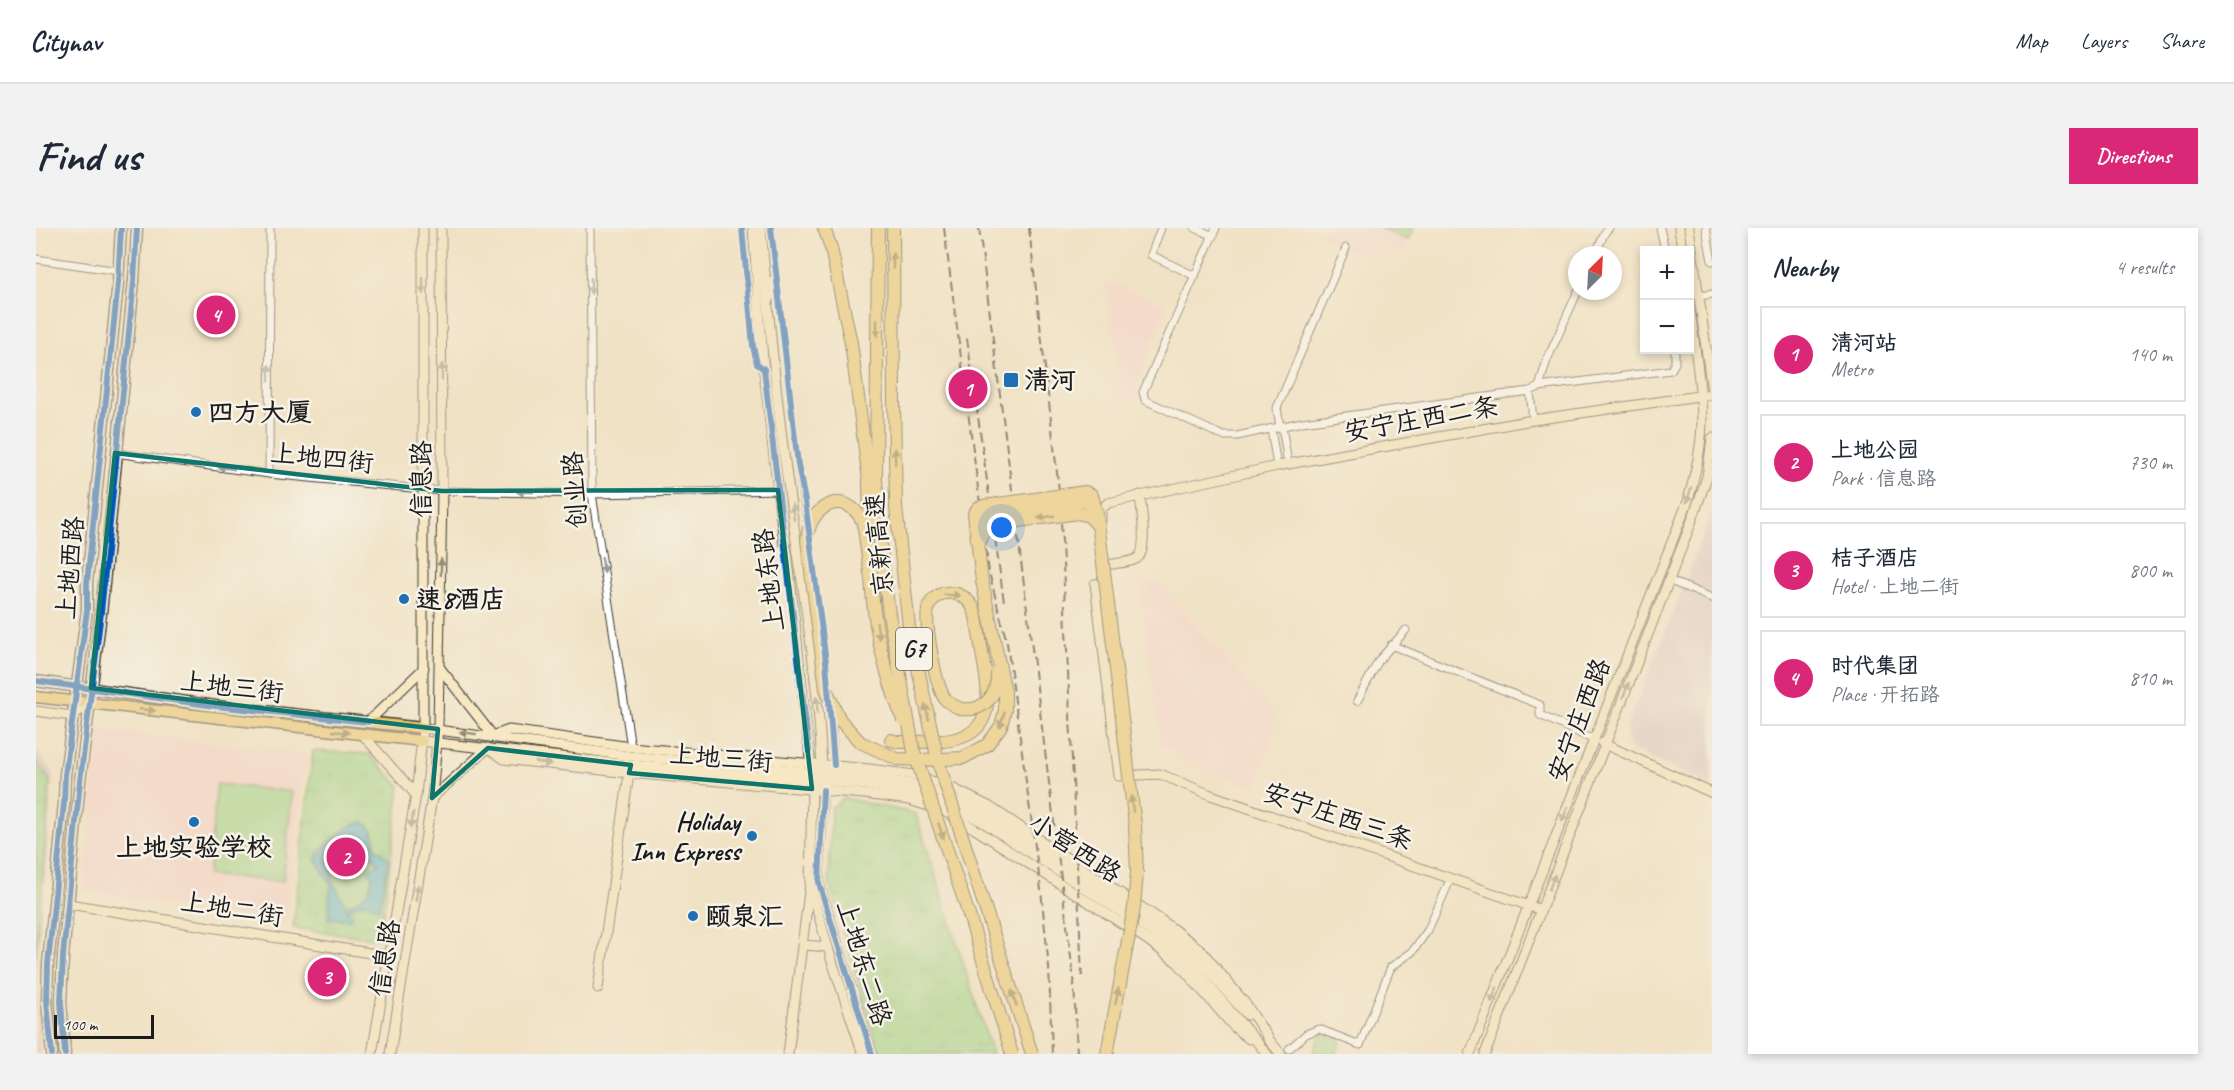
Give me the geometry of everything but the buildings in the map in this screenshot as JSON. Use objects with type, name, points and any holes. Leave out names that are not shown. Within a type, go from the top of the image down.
[{"type":"highway","points":[[824,228],[834,260],[851,343],[869,481],[872,579]]},
{"type":"highway","name":"京新高速","points":[[878,228],[876,455],[880,531],[889,614],[914,752],[969,915],[1012,1054]]},
{"type":"highway","name":"京新高速","points":[[893,228],[896,507],[909,627],[938,761],[1032,1054]]},
{"type":"highway","points":[[914,752],[895,700],[881,646],[863,522],[860,515],[846,504],[824,506],[818,510],[808,529],[807,540],[826,689],[840,720],[860,742],[897,759],[963,758],[987,745],[1001,726],[1005,710],[1005,692],[982,581],[975,511],[984,506],[1084,492],[1092,495],[1099,527],[1135,825],[1137,872],[1130,937],[1107,1054]]},
{"type":"highway","points":[[978,548],[985,531],[991,525],[1078,513],[1089,516],[1099,527]]},
{"type":"highway","points":[[891,740],[898,742],[948,740],[962,737],[978,727],[983,720],[987,706],[988,692],[975,614],[969,601],[963,596],[942,594],[932,602],[927,621],[939,686],[947,701],[961,709],[977,709],[992,698],[997,679],[994,635]]},
{"type":"main road","name":"上地西路","points":[[52,1054],[47,1002],[48,964],[72,716],[87,610],[87,583],[119,271],[121,228]]},
{"type":"main road","name":"上地西路","points":[[65,1054],[62,1002],[63,956],[80,781],[100,623],[115,453],[134,281],[137,228]]},
{"type":"main road","name":"信息路","points":[[372,1054],[416,795],[423,728],[423,228]]},
{"type":"main road","name":"信息路","points":[[390,1054],[432,798],[438,729],[442,491],[441,228]]},
{"type":"main road","name":"上地东路","points":[[753,228],[764,369],[811,776]]},
{"type":"main road","name":"上地东路","points":[[761,228],[767,308],[786,471],[813,658],[822,777],[814,884]]},
{"type":"main road","points":[[1679,228],[1681,246]]},
{"type":"main road","points":[[1689,228],[1712,392]]},
{"type":"main road","points":[[767,308],[775,278]]},
{"type":"main road","name":"安宁庄西路","points":[[1470,1054],[1688,501],[1700,448],[1701,396],[1694,345]]},
{"type":"main road","name":"安宁庄西二条","points":[[1107,565],[1100,516],[1101,509],[1108,503],[1277,466],[1533,420],[1701,396],[1712,392]]},
{"type":"main road","name":"安宁庄西路","points":[[1485,1054],[1690,526],[1707,477],[1712,438]]},
{"type":"main road","points":[[1107,565],[1136,559],[1141,555],[1143,541],[1140,495]]},
{"type":"main road","name":"安宁庄西三条","points":[[1107,565],[1101,583],[1095,584],[1119,776],[1160,774],[1211,795],[1541,910]]},
{"type":"main road","points":[[368,722],[424,668]]},
{"type":"main road","points":[[440,668],[493,736]]},
{"type":"main road","name":"上地三街","points":[[36,681],[215,706],[493,736],[630,760],[811,776]]},
{"type":"main road","name":"上地三街","points":[[36,697],[488,748],[504,759],[630,760],[811,776]]},
{"type":"main road","points":[[36,711],[72,716],[89,704]]},
{"type":"main road","points":[[363,735],[416,795]]},
{"type":"main road","points":[[1594,740],[1712,793]]},
{"type":"main road","points":[[432,798],[488,748]]},
{"type":"main road","name":"创业路","points":[[598,988],[630,760]]},
{"type":"main road","name":"小营西路","points":[[822,777],[834,765],[914,775],[954,789],[990,807],[1161,920],[1201,950],[1245,1003],[1271,1042]]},
{"type":"main road","points":[[788,1054],[814,884],[811,776],[822,777]]},
{"type":"main road","name":"小营西路","points":[[811,776],[912,784],[950,797],[986,814],[1156,926],[1195,956],[1271,1042],[1285,1052]]},
{"type":"main road","name":"小营西路","points":[[822,777],[911,792],[947,804],[981,821],[1150,931],[1188,961],[1265,1052]]},
{"type":"main road","name":"上地东二路","points":[[814,884],[828,947],[863,1054]]},
{"type":"main road","name":"上地东二路","points":[[814,884],[872,1054]]},
{"type":"main road","name":"上地二街","points":[[69,904],[388,956]]},
{"type":"main road","points":[[803,945],[828,947]]},
{"type":"street","points":[[269,474],[270,228]]},
{"type":"street","name":"创业路","points":[[590,228],[592,494],[630,760]]},
{"type":"street","points":[[742,228],[753,346],[757,364],[764,369]]},
{"type":"street","points":[[771,228],[798,465],[805,501],[826,662],[834,765]]},
{"type":"street","points":[[1161,228],[1150,255],[1195,276]]},
{"type":"street","points":[[1195,228],[1213,236]]},
{"type":"street","points":[[1216,228],[1149,376],[1144,397],[1162,409],[1223,436],[1237,436],[1281,426],[1530,392],[1539,387],[1671,370],[1675,363],[1675,354]]},
{"type":"street","points":[[1598,246],[1609,228]]},
{"type":"street","points":[[1660,228],[1664,246]]},
{"type":"street","points":[[1706,228],[1712,261]]},
{"type":"street","points":[[1288,464],[1276,408],[1346,248]]},
{"type":"street","points":[[36,259],[119,271]]},
{"type":"street","points":[[1700,297],[1712,294]]},
{"type":"street","points":[[1539,387],[1547,360],[1574,300]]},
{"type":"street","points":[[1530,392],[1533,420]]},
{"type":"street","points":[[1270,429],[1277,466]]},
{"type":"street","name":"上地四街","points":[[115,453],[269,474],[423,490],[592,494],[778,490]]},
{"type":"street","points":[[1668,580],[1712,598]]},
{"type":"street","points":[[1357,701],[1379,660],[1406,630]]},
{"type":"street","points":[[1392,645],[1540,705],[1540,715],[1594,740]]},
{"type":"street","points":[[1285,1052],[1306,1034],[1319,1029],[1360,1045],[1391,967],[1412,952],[1428,930],[1451,878]]},
{"type":"highlighted area","points":[[115,453],[442,491],[778,490],[812,789],[629,773],[631,765],[488,748],[432,798],[438,729],[91,688]]},
{"type":"shaded area","points":[[1324,228],[1415,228],[1403,255],[1386,246],[1373,260],[1322,237],[1326,230]]},
{"type":"shaded area","points":[[1105,280],[1167,306],[1138,381],[1141,398],[1123,399]]},
{"type":"shaded area","points":[[1712,510],[1712,786],[1628,748],[1626,728],[1684,586]]},
{"type":"shaded area","points":[[1139,581],[1157,582],[1275,713],[1274,732],[1254,788],[1189,764],[1161,745]]},
{"type":"shaded area","name":"上地实验学校","points":[[100,730],[305,754],[286,924],[83,890]]},
{"type":"shaded area","points":[[36,750],[53,772],[36,985]]},
{"type":"shaded area","points":[[36,985],[40,1054],[36,1054]]},
{"type":"green space","points":[[1379,228],[1413,228],[1408,240]]},
{"type":"green space","points":[[313,751],[369,754],[400,786],[380,939],[293,928]]},
{"type":"green space","points":[[36,761],[50,781],[36,958]]},
{"type":"green space","points":[[217,784],[292,792],[283,882],[208,875]]},
{"type":"green space","points":[[844,798],[916,814],[992,1054],[880,1054],[829,883],[831,808]]},
{"type":"green space","points":[[1321,1033],[1341,1041],[1336,1054],[1313,1054]]},
{"type":"water","points":[[364,822],[370,827],[375,847],[389,859],[379,909],[365,902],[346,910],[352,914],[351,919],[328,919],[331,884],[315,859],[336,836]],"holes":[[[341,843],[364,850],[379,863],[368,871],[372,876],[367,892],[346,906],[333,881],[329,853]]]},
{"type":"railway","points":[[944,228],[989,572],[1007,643],[1041,890],[1049,968],[1052,1054]]},
{"type":"railway","points":[[979,228],[1074,981],[1077,1054]]},
{"type":"railway","points":[[1029,228],[1060,499],[1082,976]]},
{"type":"railway","points":[[967,338],[1004,602]]},
{"type":"cycle path","points":[[52,1054],[47,1002],[48,964],[65,775],[87,610],[87,583],[118,283],[121,228]]},
{"type":"cycle path","points":[[65,1054],[61,1002],[63,956],[80,781],[101,613],[134,281],[137,228]]},
{"type":"cycle path","points":[[742,228],[753,346],[757,364],[764,369],[809,751]]},
{"type":"cycle path","points":[[771,228],[798,465],[805,501],[826,662],[834,765]]},
{"type":"cycle path","points":[[36,681],[215,706],[368,722]]},
{"type":"cycle path","points":[[823,790],[819,883],[872,1054]]},
{"type":"place","name":"时代集团","points":[[216,315]]},
{"type":"place","name":"清河","points":[[1011,380]]},
{"type":"place","name":"清河站","points":[[968,389]]},
{"type":"place","name":"四方大厦","points":[[196,412]]},
{"type":"place","name":"速8酒店","points":[[404,599]]},
{"type":"place","name":"上地实验学校","points":[[194,822]]},
{"type":"place","name":"Holiday Inn Express","points":[[752,836]]},
{"type":"place","name":"上地公园","points":[[346,857]]},
{"type":"place","name":"颐泉汇","points":[[693,916]]},
{"type":"place","name":"桔子酒店","points":[[327,977]]}]
